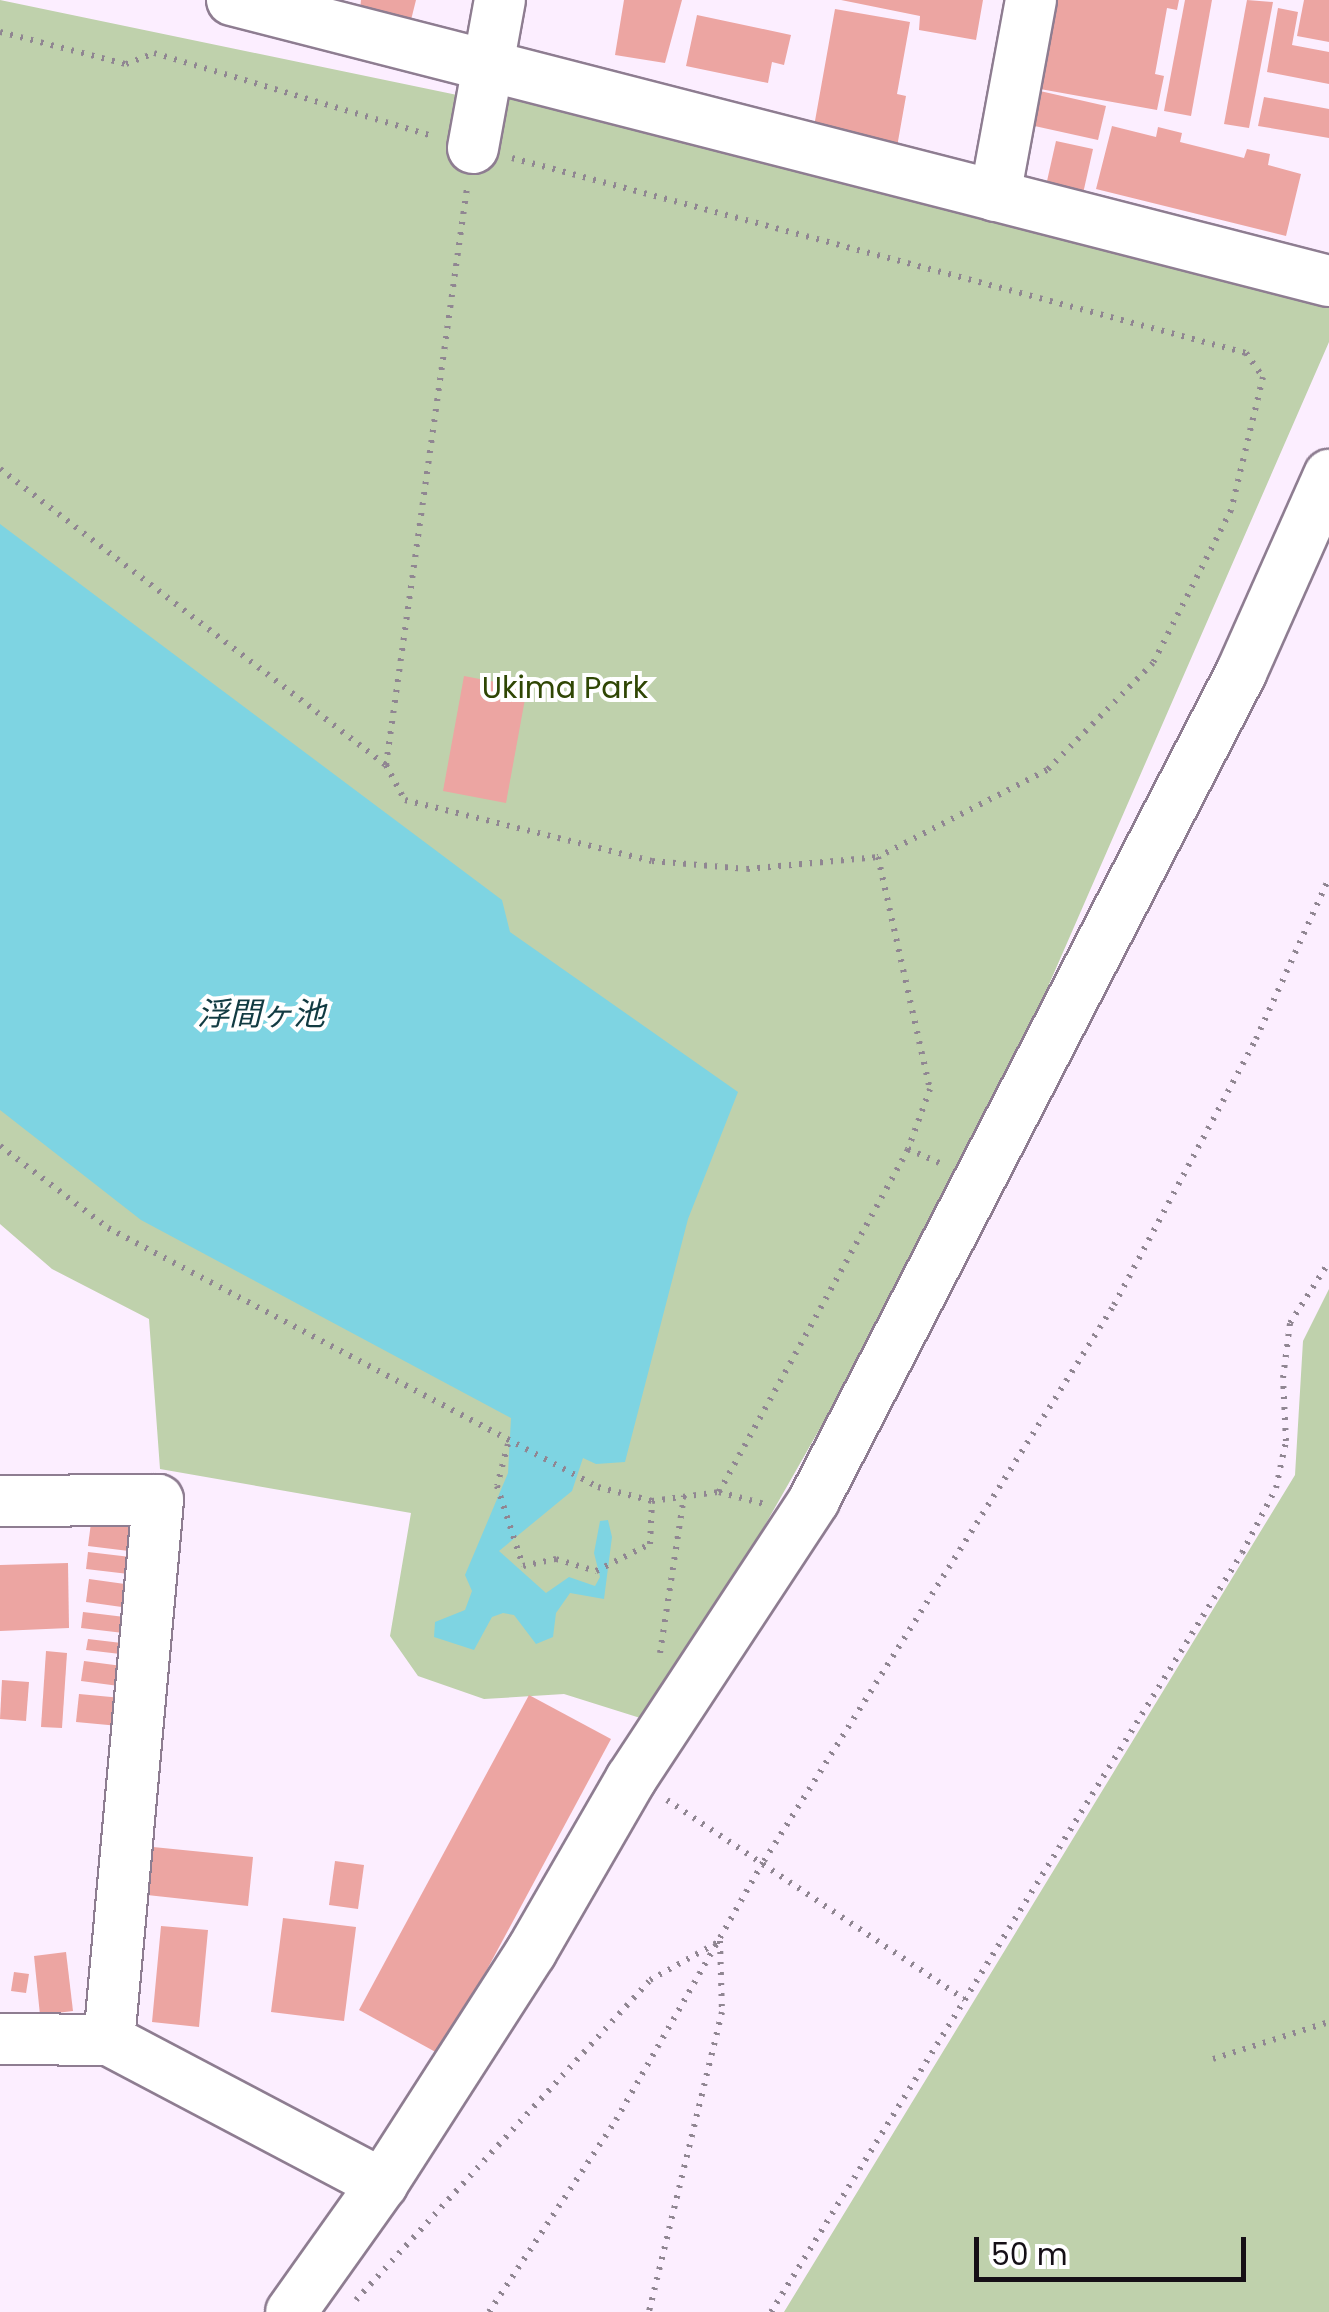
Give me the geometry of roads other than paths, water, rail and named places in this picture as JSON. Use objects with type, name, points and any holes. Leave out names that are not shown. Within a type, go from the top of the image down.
[{"type":"street","points":[[232,0],[1329,281]]},
{"type":"street","points":[[473,148],[500,0]]},
{"type":"street","points":[[995,196],[1031,0]]},
{"type":"street","points":[[290,2312],[382,2184],[531,1952],[632,1779],[804,1514],[982,1182],[1241,672],[1329,475]]},
{"type":"street","points":[[0,1500],[158,1500],[108,2040]]},
{"type":"street","points":[[0,2039],[108,2040],[382,2184]]},
{"type":"water","name":"浮間ヶ池","points":[[0,524],[502,900],[510,932],[738,1092],[688,1219],[625,1462],[596,1464],[583,1458],[572,1491],[499,1551],[546,1593],[569,1577],[595,1586],[600,1577],[594,1553],[600,1521],[608,1520],[612,1537],[604,1599],[570,1593],[556,1613],[553,1637],[536,1644],[514,1615],[503,1613],[492,1617],[474,1650],[434,1637],[435,1622],[465,1610],[472,1591],[465,1575],[508,1473],[511,1418],[141,1220],[0,1110]]},
{"type":"park label","name":"Ukima Park","points":[[565,688]]}]
